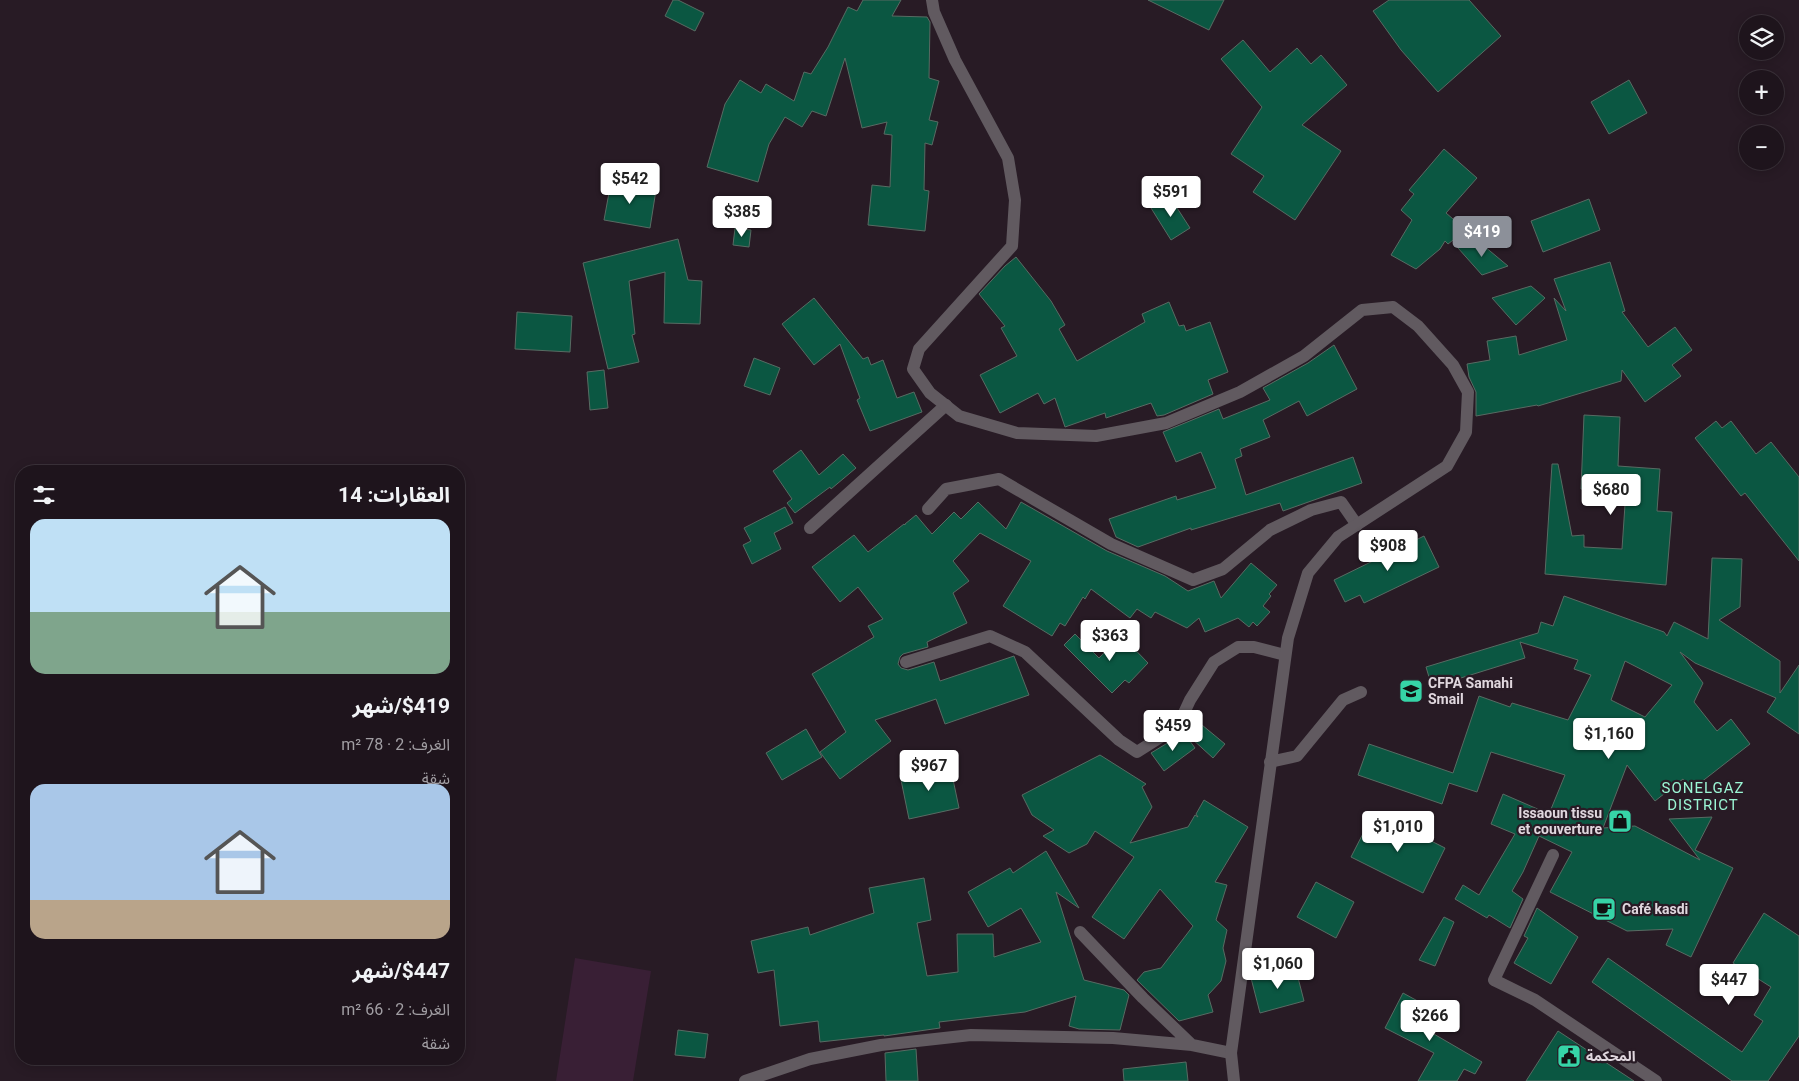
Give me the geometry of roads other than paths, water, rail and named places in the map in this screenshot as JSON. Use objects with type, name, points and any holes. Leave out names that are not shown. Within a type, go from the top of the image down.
[{"type":"street","points":[[932,0],[934,12],[956,60],[1008,158],[1015,200],[1012,246],[920,349],[913,369],[930,393],[959,416],[1017,433],[1096,436],[1166,423],[1240,392],[1304,356],[1362,310],[1393,307],[1418,326],[1453,365],[1468,392],[1466,432],[1447,466],[1338,537],[1308,573],[1288,638],[1285,655],[1231,1053],[1234,1081]]},
{"type":"street","points":[[810,528],[946,405]]},
{"type":"street","points":[[928,509],[946,489],[998,479],[1111,544],[1193,580],[1222,569],[1270,530],[1311,510],[1341,502],[1358,524]]},
{"type":"street","points":[[906,662],[990,636],[1025,652],[1119,740],[1137,752],[1178,726],[1190,700],[1214,662],[1238,647],[1254,647],[1285,655]]},
{"type":"street","points":[[1270,762],[1297,756],[1343,700],[1361,692]]},
{"type":"street","points":[[1553,855],[1494,980],[1535,1000],[1656,1081]]},
{"type":"street","points":[[1080,932],[1143,998],[1192,1045]]},
{"type":"street","points":[[745,1081],[810,1059],[881,1045],[971,1035],[1113,1038],[1192,1045],[1231,1053]]},
{"type":"place","name":"CFPA Samahi Smail","points":[[1411,691]]},
{"type":"place","name":"Issaoun tissu et couverture","points":[[1620,821]]},
{"type":"place","name":"Café kasdi","points":[[1604,909]]},
{"type":"place","name":"المحكمة","points":[[1569,1056]]},
{"type":"district","name":"SONELGAZ DISTRICT","points":[[1703,796]]}]
